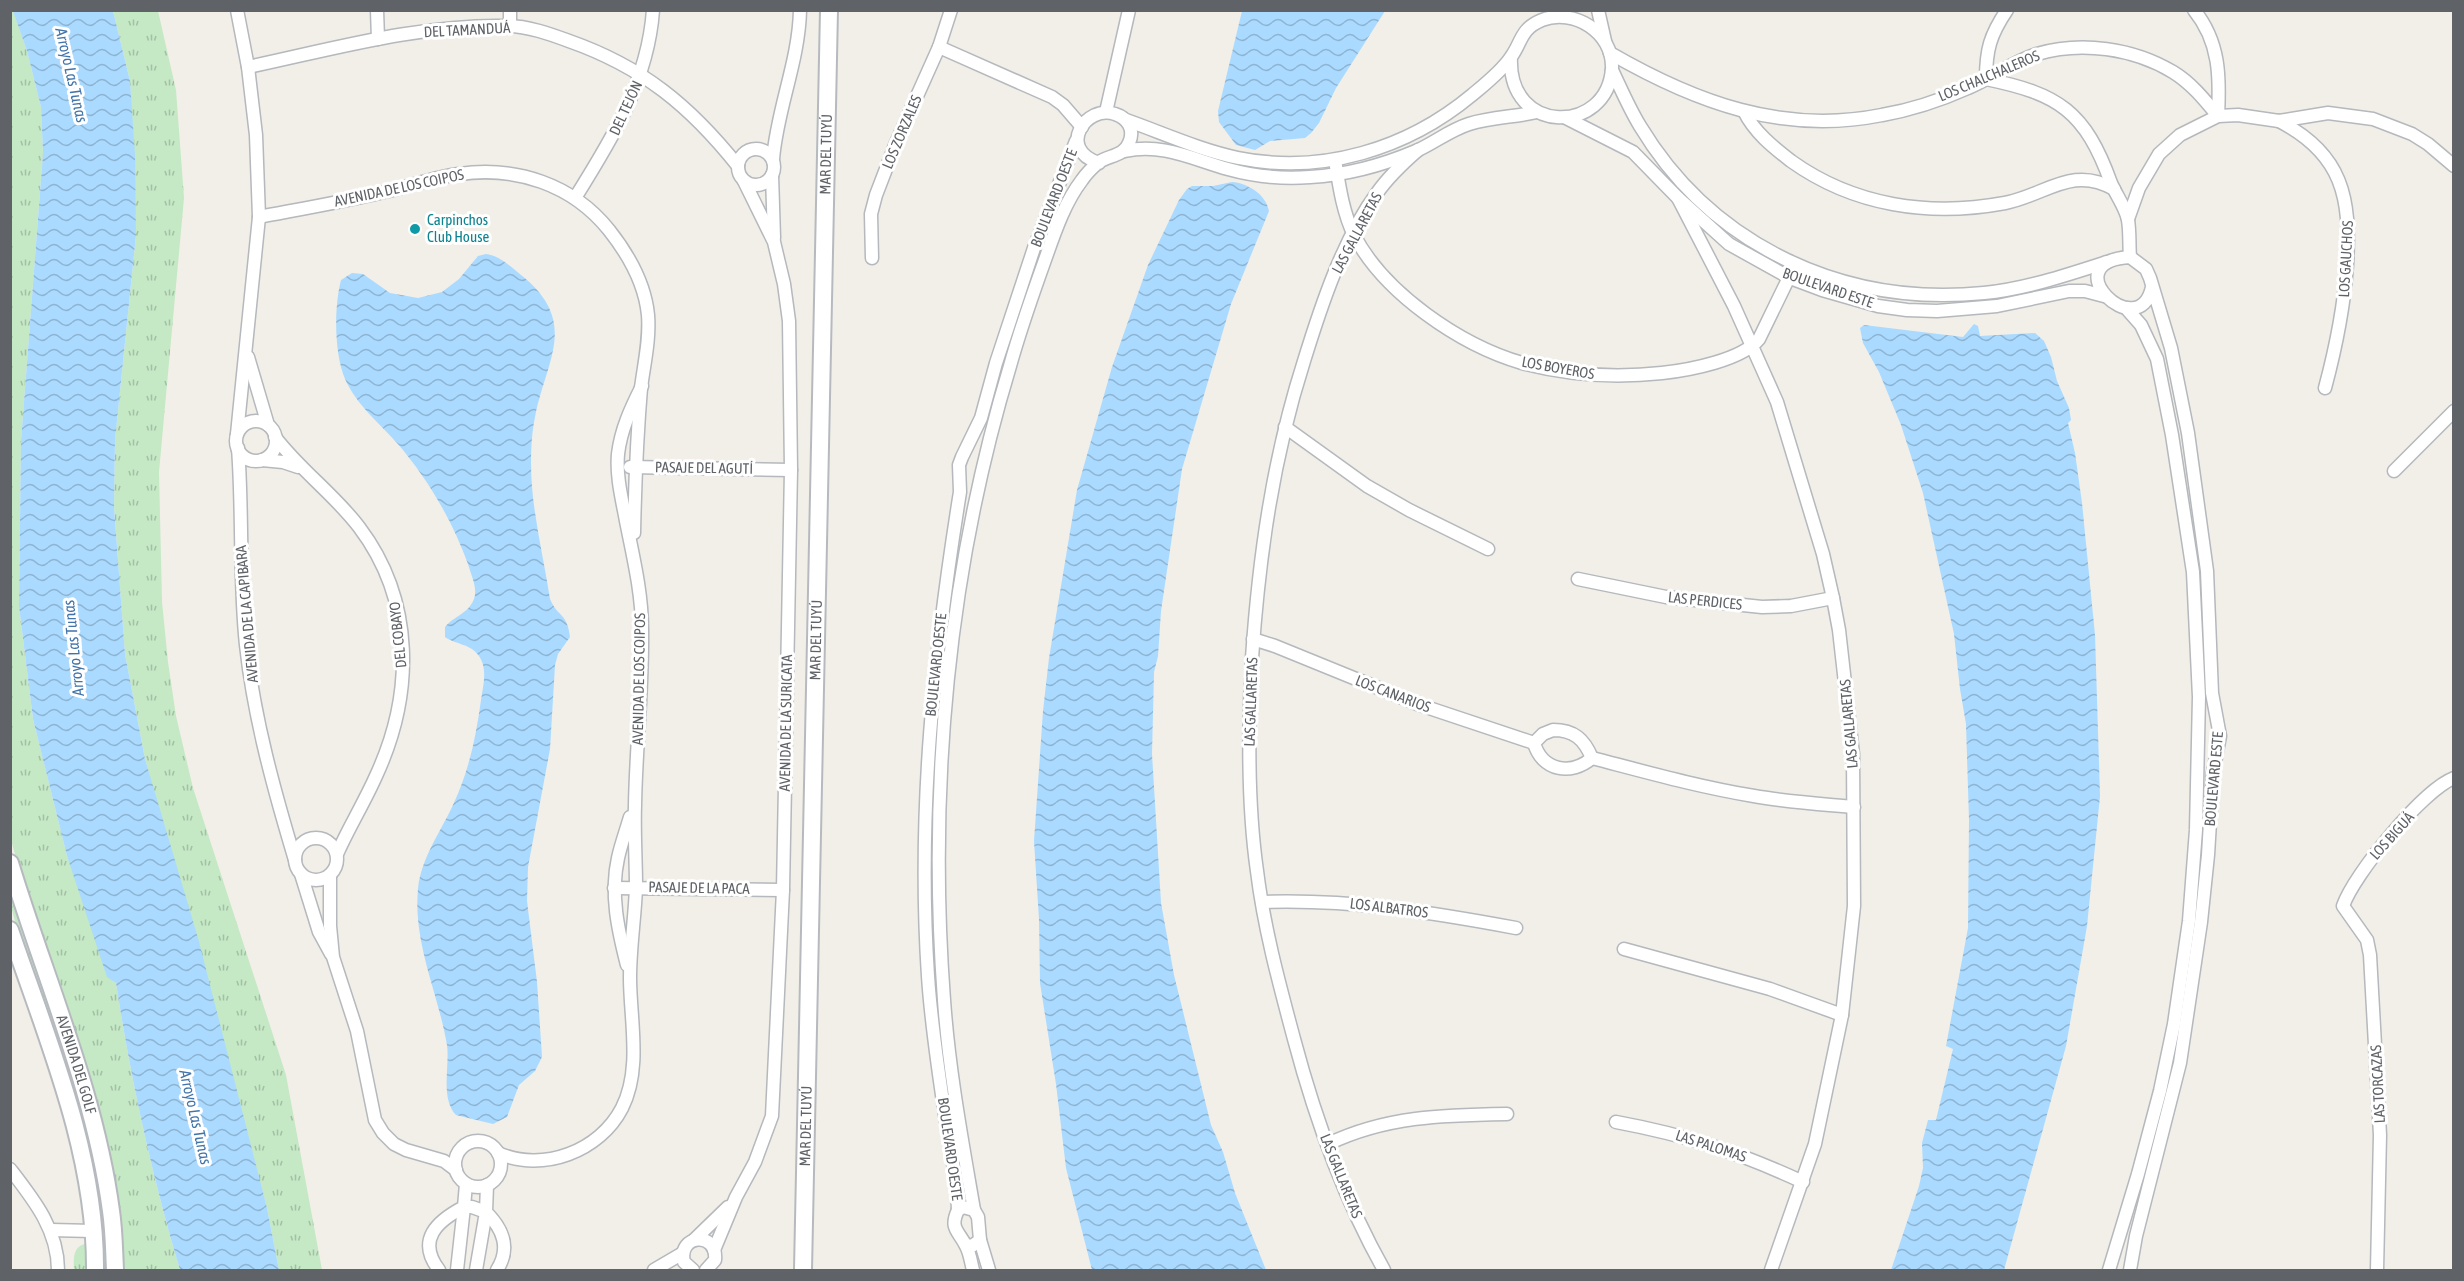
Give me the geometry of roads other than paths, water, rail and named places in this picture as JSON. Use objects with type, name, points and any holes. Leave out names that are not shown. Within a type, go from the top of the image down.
[{"type":"street","name":"AVENIDA DE LA CAPIBARA","points":[[237,10],[248,67],[256,135],[259,217],[237,434],[246,645],[251,682],[268,766],[283,822],[319,932],[333,957],[357,1031],[375,1120],[383,1134],[394,1144],[406,1150],[444,1161],[456,1170]]},
{"type":"street","points":[[377,10],[378,39]]},
{"type":"street","points":[[510,10],[510,26]]},
{"type":"street","name":"DEL TEJÓN","points":[[575,198],[611,141],[641,76],[652,32],[653,10]]},
{"type":"street","name":"AVENIDA DE LA SURICATA","points":[[706,1270],[715,1260],[714,1250],[736,1197],[755,1162],[772,1116],[783,890],[791,470],[789,321],[784,284],[774,242],[772,175],[775,131],[798,37],[800,10]]},
{"type":"street","name":"MAR DEL TUYÚ","points":[[803,1270],[829,10]]},
{"type":"street","name":"LOS ZORZALES","points":[[872,258],[870,226],[876,195],[896,143],[939,48],[951,10]]},
{"type":"street","points":[[1106,112],[1129,10]]},
{"type":"street","points":[[1537,10],[1528,28],[1517,41],[1511,57],[1510,73],[1515,89],[1524,102],[1537,112],[1551,117],[1566,118],[1592,107],[1602,96],[1609,83],[1612,69],[1599,10]]},
{"type":"street","points":[[2007,10],[1988,43],[1986,79],[2032,90],[2062,106],[2076,118],[2096,147],[2128,219],[2130,257],[2145,269],[2152,287],[2145,304],[2137,308],[2126,308],[2104,296],[2097,278],[2099,271],[2108,261],[2130,257]]},
{"type":"street","points":[[2194,10],[2206,28],[2216,52],[2220,88],[2218,116]]},
{"type":"street","points":[[1528,28],[1555,17],[1570,17],[1596,30],[1607,47]]},
{"type":"street","name":"DEL TAMANDUÁ","points":[[248,67],[378,39],[448,28],[510,26],[537,31],[605,55],[641,76],[689,111],[724,149]]},
{"type":"street","name":"LOS CHALCHALEROS","points":[[1607,47],[1681,91],[1744,111],[1784,119],[1813,121],[1881,116],[1942,98],[1986,79],[2016,62],[2045,52],[2081,47],[2104,49],[2140,58],[2174,73],[2200,94],[2218,116]]},
{"type":"street","points":[[939,48],[1052,97],[1063,105],[1082,126]]},
{"type":"street","points":[[1511,57],[1474,93],[1435,122],[1384,147],[1335,160],[1300,162],[1238,158],[1208,150],[1106,112],[1090,119],[1082,126],[1076,141],[1083,156],[1099,163],[1125,151],[1140,148],[1165,149],[1230,170],[1309,177],[1365,168],[1418,150],[1443,135],[1470,124],[1537,112]]},
{"type":"street","name":"BOULEVARD ESTE","points":[[1612,69],[1641,128],[1687,188],[1720,219],[1795,265],[1854,285],[1888,292],[1957,295],[2017,288],[2108,261]]},
{"type":"street","points":[[1744,111],[1756,130],[1780,153],[1802,168],[1828,184],[1862,198],[1890,204],[1925,209],[1982,206],[2008,202],[2069,180],[2100,182],[2114,189]]},
{"type":"street","points":[[2128,219],[2139,188],[2160,154],[2180,135],[2218,116],[2247,116],[2279,121],[2328,113],[2373,119],[2412,134],[2454,166]]},
{"type":"street","name":"BOULEVARD ESTE","points":[[1566,118],[1633,152],[1677,198],[1729,244],[1790,278],[1850,298],[1907,310],[1967,310],[2069,291],[2085,291],[2104,296]]},
{"type":"street","points":[[1125,151],[1132,135],[1126,120]]},
{"type":"street","name":"LOS GAUCHOS","points":[[2279,121],[2297,130],[2325,158],[2341,185],[2348,214],[2344,303],[2325,388]]},
{"type":"street","name":"AVENIDA DE LA SURICATA","points":[[761,149],[769,142],[775,131]]},
{"type":"street","name":"BOULEVARD OESTE","points":[[974,1210],[950,1061],[940,932],[938,850],[960,492],[959,465],[981,418],[1021,285],[1076,141]]},
{"type":"street","points":[[724,149],[745,152],[761,149],[773,159]]},
{"type":"street","name":"AVENIDA DE LA SURICATA","points":[[724,149],[738,166],[774,242]]},
{"type":"street","name":"LAS GALLARETAS","points":[[1384,1270],[1348,1195],[1328,1144],[1293,1038],[1271,953],[1262,902],[1252,822],[1248,747],[1253,639],[1260,558],[1285,427],[1310,341],[1353,234],[1375,195],[1392,174],[1418,150]]},
{"type":"street","points":[[738,166],[745,152]]},
{"type":"street","name":"LOS BOYEROS","points":[[1335,160],[1353,234],[1394,288],[1420,311],[1451,330],[1521,363],[1598,375],[1635,376],[1676,372],[1707,365],[1753,346]]},
{"type":"street","name":"BOULEVARD OESTE","points":[[958,1210],[957,1180],[931,1017],[926,933],[924,836],[934,674],[954,574],[1010,366],[1035,289],[1069,202],[1082,181],[1099,163]]},
{"type":"street","name":"AVENIDA DE LOS COIPOS","points":[[259,217],[385,192],[457,174],[502,171],[532,177],[575,198],[601,221],[617,240],[630,261],[641,286],[648,314],[636,467],[633,555]]},
{"type":"street","points":[[744,181],[760,185],[772,175]]},
{"type":"street","name":"LAS GALLARETAS","points":[[1677,198],[1753,346],[1780,412],[1823,554],[1839,630],[1850,713],[1854,807],[1854,906],[1842,1016],[1815,1144],[1771,1270]]},
{"type":"street","points":[[1753,346],[1759,339],[1795,265]]},
{"type":"street","points":[[1021,285],[1035,289]]},
{"type":"street","name":"BOULEVARD ESTE","points":[[2110,1265],[2138,1174],[2160,1091],[2174,1024],[2208,855],[2213,773],[2220,736],[2212,693],[2207,571],[2188,433],[2171,348],[2152,287]]},
{"type":"street","name":"BOULEVARD ESTE","points":[[2126,308],[2141,325],[2157,359],[2172,435],[2193,572],[2199,666],[2195,922],[2174,1094],[2136,1236],[2131,1268]]},
{"type":"street","name":"AVENIDA DE LA CAPIBARA","points":[[246,350],[268,425],[275,437]]},
{"type":"street","name":"AVENIDA DE LOS COIPOS","points":[[498,1153],[522,1160],[556,1158],[579,1150],[598,1138],[622,1107],[632,1073],[630,977],[636,887],[635,804],[642,628],[633,555],[618,483],[618,454],[628,415],[642,386]]},
{"type":"street","points":[[2394,471],[2454,411]]},
{"type":"street","points":[[237,434],[250,422],[257,421],[268,425]]},
{"type":"street","points":[[1285,427],[1367,486],[1409,510],[1488,549]]},
{"type":"street","points":[[2172,435],[2188,433]]},
{"type":"street","points":[[240,475],[258,460],[271,453],[275,437]]},
{"type":"street","name":"DEL COBAYO","points":[[275,437],[301,468],[358,525],[383,567],[394,591],[399,616],[403,678],[398,714],[376,776],[337,854]]},
{"type":"street","points":[[967,448],[975,446],[981,448],[985,457]]},
{"type":"street","points":[[238,448],[244,457],[282,462],[301,468]]},
{"type":"street","name":"PASAJE DEL AGUTÍ","points":[[618,467],[791,470]]},
{"type":"street","points":[[960,477],[971,480],[980,475]]},
{"type":"street","points":[[2193,572],[2207,571]]},
{"type":"street","name":"LAS PERDICES","points":[[1578,579],[1666,597],[1762,607],[1791,606],[1833,598]]},
{"type":"street","name":"LOS CANARIOS","points":[[1253,639],[1420,705],[1534,743]]},
{"type":"street","points":[[2198,721],[2205,716],[2217,715]]},
{"type":"street","points":[[1592,758],[1574,769],[1555,768],[1544,762],[1537,753],[1534,743],[1543,734],[1553,730],[1564,730],[1581,739],[1592,758],[1664,777],[1752,796],[1854,807]]},
{"type":"street","points":[[2198,746],[2207,754],[2217,752]]},
{"type":"street","points":[[928,756],[942,758]]},
{"type":"street","name":"LOS BIGUÁ","points":[[2343,906],[2346,895],[2374,854],[2437,789],[2454,778]]},
{"type":"street","name":"AVENIDA DE LOS COIPOS","points":[[630,977],[618,929],[614,888],[618,858],[635,804]]},
{"type":"street","points":[[283,822],[306,840]]},
{"type":"street","points":[[295,860],[297,848],[306,840],[335,834],[350,824]]},
{"type":"street","points":[[321,838],[331,843],[337,854]]},
{"type":"street","name":"AVENIDA DE LA CAPIBARA","points":[[333,957],[330,926],[330,875],[336,865],[337,854]]},
{"type":"street","name":"AVENIDA DEL GOLF","points":[[10,863],[63,1020],[88,1104],[111,1211],[115,1270]]},
{"type":"street","points":[[301,874],[306,878],[319,880],[330,875]]},
{"type":"street","name":"PASAJE DE LA PACA","points":[[614,888],[783,890]]},
{"type":"street","name":"LOS ALBATROS","points":[[1262,902],[1314,900],[1357,903],[1429,912],[1516,928]]},
{"type":"street","name":"LAS TORCAZAS","points":[[2343,906],[2367,940],[2370,955],[2380,1135],[2377,1270]]},
{"type":"street","name":"AVENIDA DEL GOLF","points":[[10,930],[45,1027],[69,1109],[81,1159],[93,1231],[95,1270]]},
{"type":"street","points":[[926,933],[940,932]]},
{"type":"street","points":[[1624,949],[1770,989],[1842,1016]]},
{"type":"street","points":[[2160,1091],[2174,1094]]},
{"type":"street","points":[[1328,1144],[1372,1126],[1409,1119],[1448,1115],[1508,1114]]},
{"type":"street","points":[[945,1115],[958,1115]]},
{"type":"street","name":"LAS PALOMAS","points":[[1616,1122],[1663,1131],[1727,1149],[1803,1182]]},
{"type":"street","points":[[457,1270],[466,1184],[456,1170],[456,1156],[465,1145],[480,1141],[494,1147],[498,1153],[501,1168],[499,1175],[487,1185],[480,1187],[466,1184]]},
{"type":"street","name":"AVENIDA DE LA CAPIBARA","points":[[427,1155],[460,1150]]},
{"type":"street","name":"AVENIDA DE LOS COIPOS","points":[[499,1175],[522,1160]]},
{"type":"street","points":[[10,1169],[33,1198],[51,1230],[58,1270]]},
{"type":"street","points":[[476,1270],[486,1212],[487,1185]]},
{"type":"street","name":"AVENIDA DE LA SURICATA","points":[[654,1270],[683,1252],[689,1243],[717,1220],[736,1197]]},
{"type":"street","points":[[439,1270],[432,1262],[429,1247],[432,1232],[440,1221],[464,1207],[486,1212],[500,1230],[505,1243],[504,1257],[497,1270]]},
{"type":"street","points":[[973,1270],[966,1245],[958,1236],[954,1225],[958,1210],[963,1208],[974,1210],[978,1217],[980,1240],[989,1270]]},
{"type":"street","points":[[51,1230],[93,1231]]},
{"type":"street","points":[[694,1240],[704,1240],[714,1250]]},
{"type":"street","points":[[966,1245],[972,1246],[980,1240]]},
{"type":"street","points":[[683,1252],[684,1263],[693,1270]]},
{"type":"street","points":[[2110,1265],[2126,1260],[2131,1268]]},
{"type":"water","points":[[1242,10],[1385,11],[1336,88],[1319,123],[1311,133],[1305,138],[1270,141],[1255,150],[1236,145],[1219,122],[1218,111]]},
{"type":"water","name":"Arroyo Las Tunas","points":[[13,11],[113,11],[130,81],[135,156],[136,235],[115,440],[114,507],[125,654],[145,759],[198,938],[267,1208],[279,1270],[180,1270],[143,1128],[116,983],[107,977],[67,856],[33,719],[19,606],[21,441],[43,153],[41,107],[27,51]]},
{"type":"water","points":[[1232,182],[1255,190],[1264,199],[1269,211],[1231,304],[1182,469],[1154,672],[1152,754],[1161,903],[1174,975],[1211,1125],[1266,1270],[1092,1270],[1066,1168],[1040,983],[1034,841],[1049,658],[1077,490],[1112,367],[1148,265],[1179,200],[1187,189],[1192,186],[1213,186]]},
{"type":"water","points":[[486,254],[505,262],[539,292],[550,309],[554,326],[551,359],[533,428],[532,480],[535,514],[550,599],[567,623],[570,637],[558,654],[555,665],[550,749],[528,867],[527,901],[537,982],[542,1057],[535,1071],[519,1085],[507,1117],[493,1124],[456,1115],[448,1100],[447,1045],[423,949],[417,909],[418,889],[423,867],[459,792],[468,767],[477,727],[484,678],[482,661],[472,649],[445,637],[445,627],[465,612],[474,599],[475,586],[455,532],[438,500],[408,457],[362,405],[345,379],[341,368],[336,330],[341,280],[352,273],[363,274],[390,293],[418,298],[442,292],[459,279],[478,256]]},
{"type":"water","points":[[1974,324],[1978,326],[1980,336],[2035,333],[2044,341],[2057,381],[2069,408],[2071,420],[2068,423],[2082,503],[2095,635],[2100,796],[2087,926],[2066,1046],[2004,1270],[1891,1270],[1919,1186],[1923,1168],[1922,1143],[1928,1120],[1936,1120],[1953,1049],[1946,1046],[1968,928],[1969,820],[1966,724],[1954,634],[1923,493],[1901,425],[1879,372],[1863,343],[1860,328],[1864,325],[1963,337]]},
{"type":"place","name":"Carpinchos Club House","points":[[415,229]]}]
